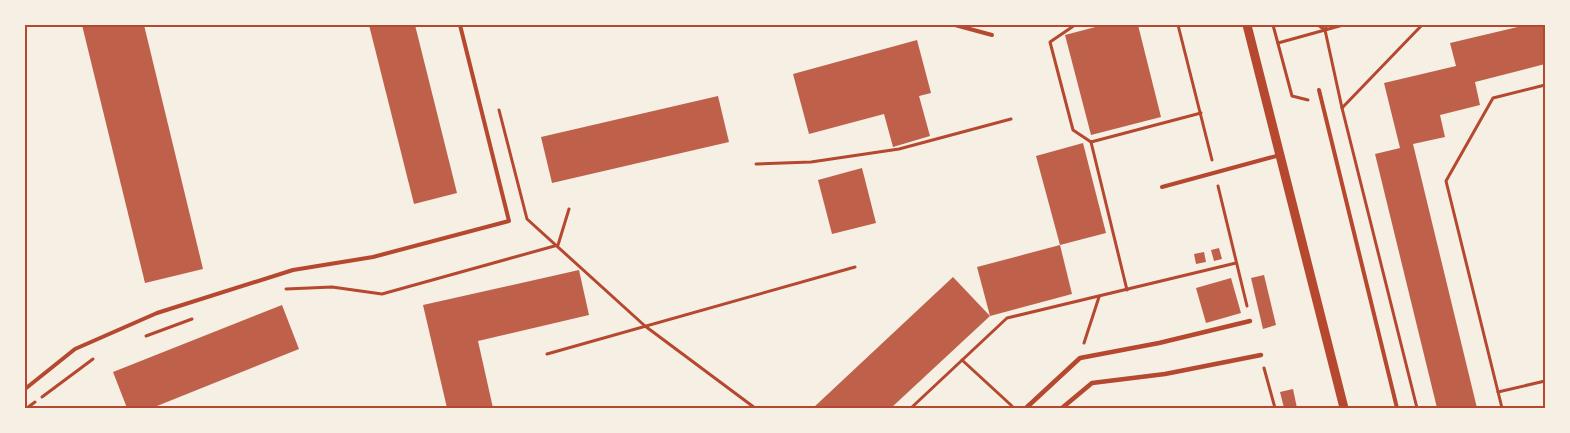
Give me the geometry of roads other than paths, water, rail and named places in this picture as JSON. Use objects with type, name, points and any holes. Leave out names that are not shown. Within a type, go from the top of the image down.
[{"type":"street","points":[[1247,25],[1344,408]]},
{"type":"street","points":[[1026,408],[1080,358],[1159,343],[1250,321]]},
{"type":"street","points":[[1062,408],[1092,383],[1165,374],[1261,355]]},
{"type":"lane","points":[[25,389],[75,349],[157,313],[293,270],[373,257],[509,221],[460,25]]},
{"type":"lane","points":[[956,25],[992,35]]},
{"type":"lane","points":[[1319,90],[1397,408]]},
{"type":"lane","points":[[1162,187],[1281,154]]}]
